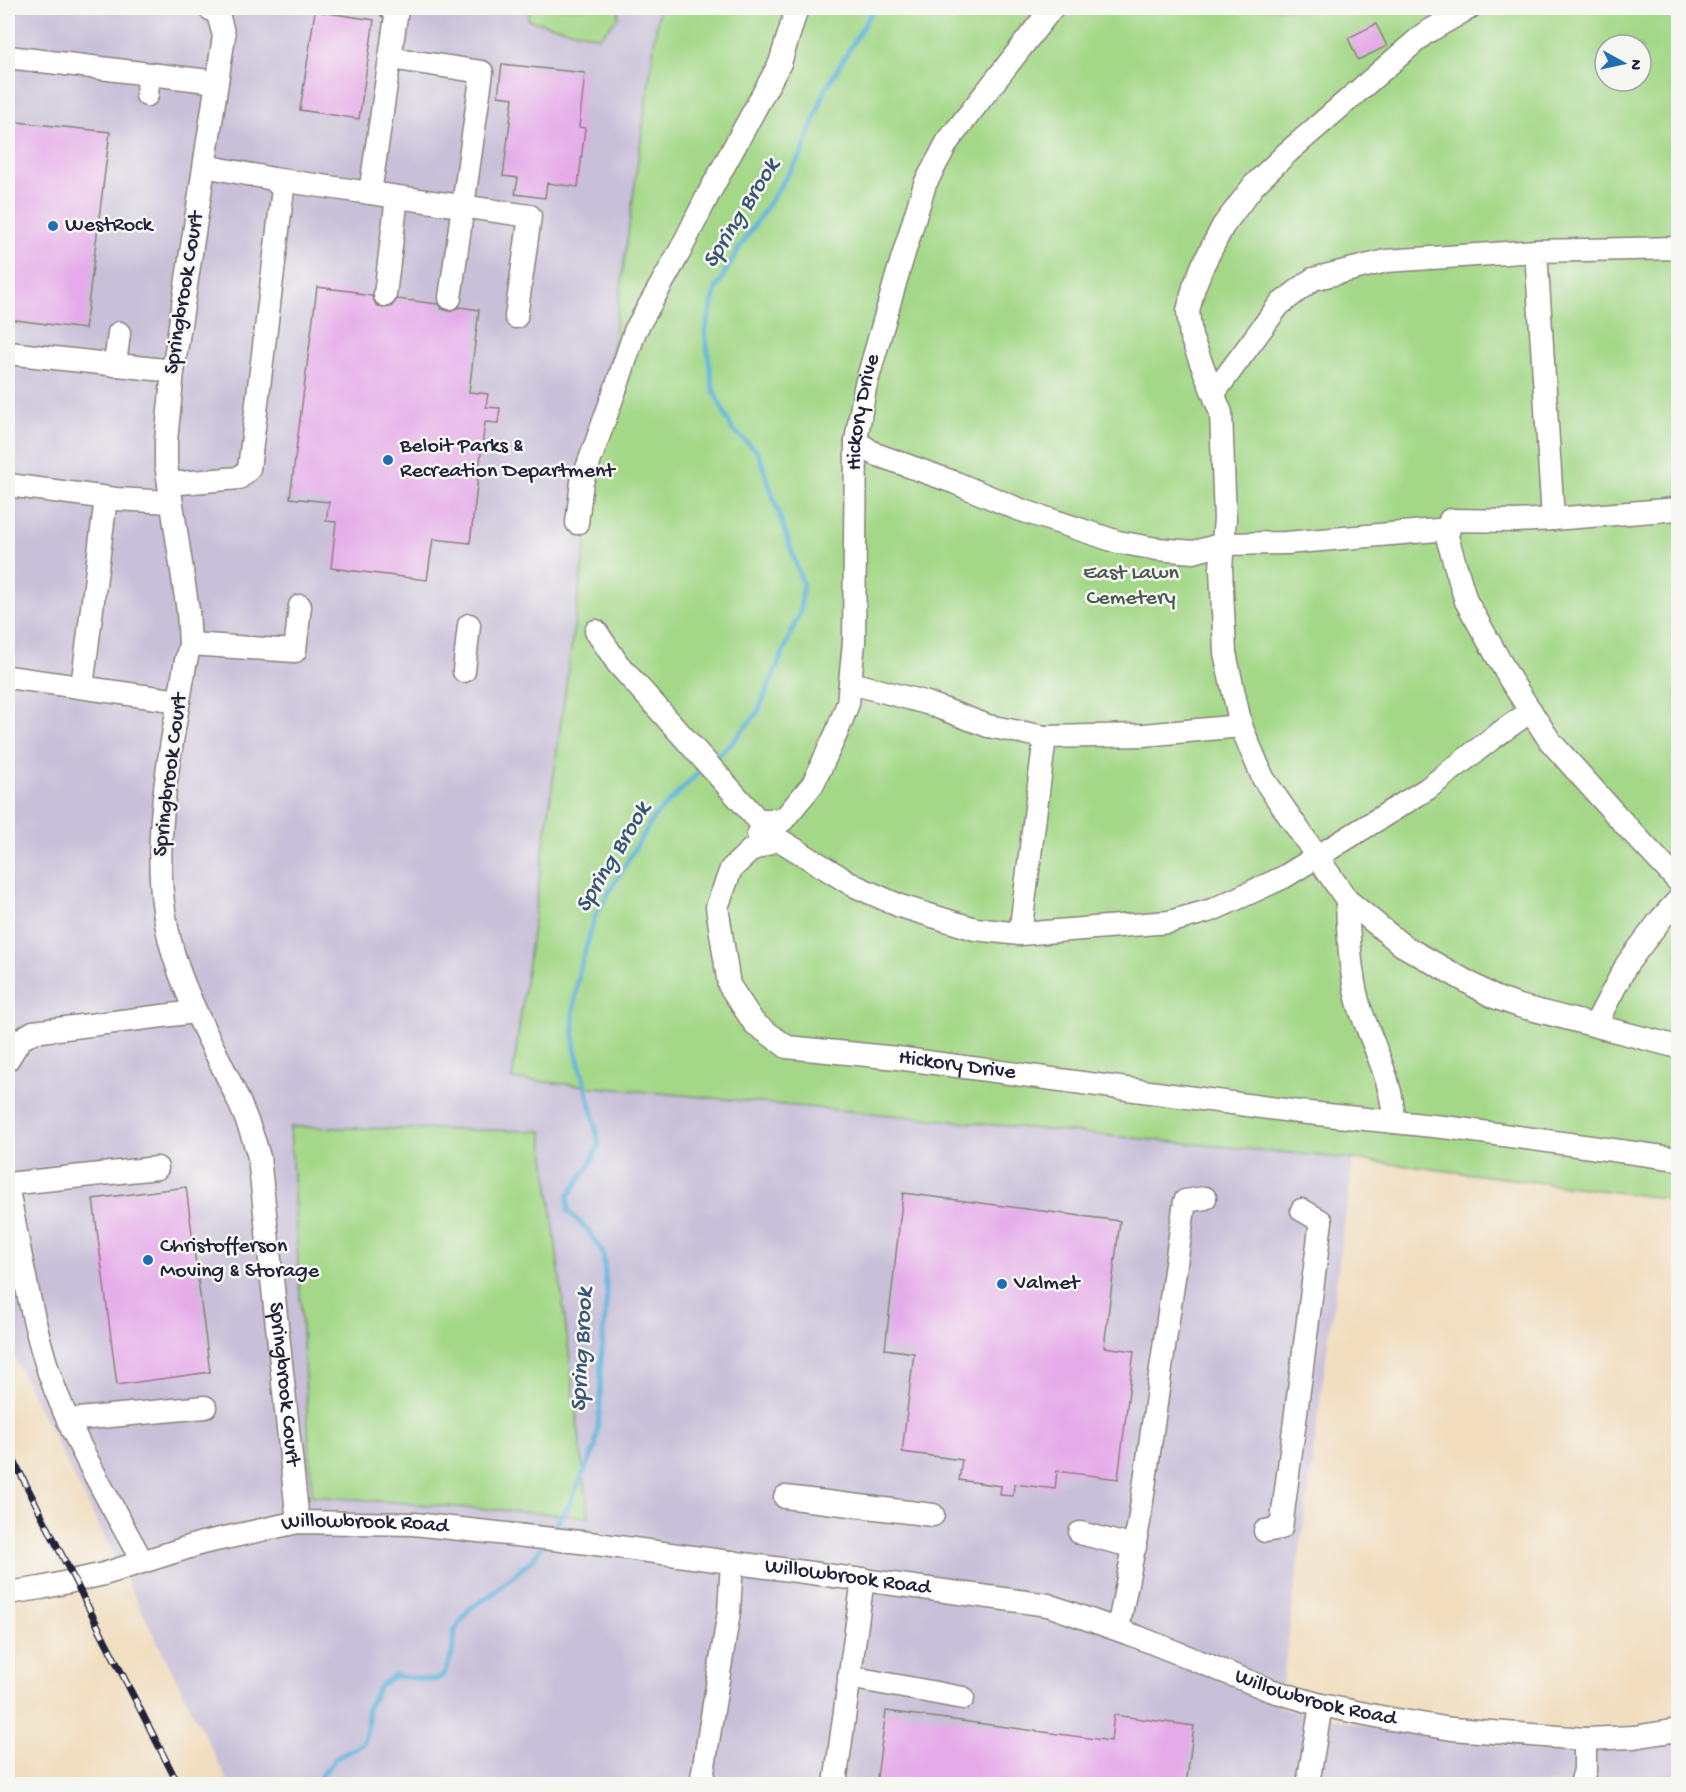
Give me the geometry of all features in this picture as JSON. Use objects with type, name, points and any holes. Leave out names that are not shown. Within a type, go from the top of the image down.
[{"type":"street","points":[[370,194],[397,9],[390,8]]},
{"type":"street","points":[[577,523],[582,482],[635,331],[681,251],[708,195],[780,63],[797,8]]},
{"type":"street","name":"Hickory Drive","points":[[1053,8],[1021,45],[948,141],[926,184],[865,388],[856,441],[855,606],[848,703],[813,784],[773,832],[731,869],[717,907],[729,984],[754,1023],[787,1047],[897,1058],[1299,1112],[1452,1128],[1678,1159]]},
{"type":"street","points":[[1469,8],[1424,34],[1288,152],[1254,185],[1223,226],[1194,287],[1188,311],[1191,337],[1221,413],[1225,519],[1221,568],[1225,653],[1241,726],[1263,778],[1347,900],[1402,945],[1494,997],[1520,1006],[1678,1047]]},
{"type":"street","name":"Springbrook Court","points":[[213,10],[224,36],[173,371],[166,441],[166,464],[188,611],[190,644],[179,701],[162,818],[159,867],[167,929],[176,964],[195,1012],[252,1131],[259,1157],[298,1522]]},
{"type":"street","points":[[8,57],[148,85],[217,82]]},
{"type":"street","points":[[390,58],[482,72],[450,298]]},
{"type":"street","points":[[205,166],[370,194],[530,216],[516,317]]},
{"type":"street","points":[[8,485],[106,498],[170,493],[239,478],[249,469],[283,189],[273,179]]},
{"type":"street","points":[[385,295],[397,197]]},
{"type":"street","points":[[1214,393],[1279,305],[1313,279],[1386,261],[1536,251],[1678,248]]},
{"type":"street","points":[[1536,251],[1553,519]]},
{"type":"street","points":[[115,365],[119,333]]},
{"type":"street","points":[[8,353],[173,371]]},
{"type":"street","points":[[856,441],[875,454],[956,483],[1018,509],[1118,542],[1157,549],[1194,552],[1223,544],[1286,543],[1449,529]]},
{"type":"street","points":[[82,687],[106,498]]},
{"type":"street","points":[[1678,510],[1516,521],[1450,520],[1447,537],[1466,601],[1511,681],[1550,741],[1678,880]]},
{"type":"street","points":[[190,644],[295,651],[300,606]]},
{"type":"street","points":[[464,671],[469,626]]},
{"type":"street","points":[[596,631],[618,664],[758,820],[773,832],[853,885],[900,906],[975,929],[1020,934],[1169,921],[1212,910],[1284,877],[1317,858],[1427,789],[1531,711]]},
{"type":"street","points":[[8,677],[179,701]]},
{"type":"street","points":[[850,683],[927,703],[988,726],[1045,737],[1144,735],[1241,726]]},
{"type":"street","points":[[1020,934],[1045,737]]},
{"type":"street","points":[[1347,900],[1347,927],[1360,1008],[1394,1101],[1390,1122]]},
{"type":"street","points":[[1595,1025],[1627,964],[1678,900]]},
{"type":"street","points":[[8,1059],[20,1040],[33,1032],[195,1012]]},
{"type":"street","points":[[8,1184],[157,1168]]},
{"type":"street","points":[[8,1190],[30,1298],[49,1372],[68,1420],[142,1561]]},
{"type":"street","points":[[1118,1629],[1135,1547],[1185,1201],[1204,1198]]},
{"type":"street","points":[[1265,1531],[1281,1528],[1321,1221],[1302,1210]]},
{"type":"street","points":[[68,1420],[205,1407]]},
{"type":"street","points":[[785,1497],[933,1515]]},
{"type":"street","name":"Willowbrook Road","points":[[8,1593],[84,1579],[201,1544],[298,1522],[414,1524],[589,1543],[1048,1605],[1118,1629],[1270,1690],[1354,1713],[1452,1729],[1585,1739],[1634,1737],[1678,1730]]},
{"type":"street","points":[[1080,1533],[1135,1547]]},
{"type":"street","points":[[701,1785],[729,1612],[732,1562]]},
{"type":"street","points":[[835,1785],[863,1579]]},
{"type":"street","points":[[849,1677],[963,1698]]},
{"type":"street","points":[[1308,1785],[1321,1705]]},
{"type":"street","points":[[1581,1785],[1585,1770],[1585,1739]]},
{"type":"shaded area","points":[[8,8],[659,8],[512,1079],[1353,1159],[1279,1707],[1389,1731],[1505,1745],[1564,1748],[1678,1741],[1678,1784],[229,1784],[8,1346]]},
{"type":"green space","points":[[530,8],[619,8],[618,18],[599,37],[528,20]]},
{"type":"green space","name":"East Lawn Cemetery","points":[[659,8],[1678,8],[1678,1200],[1353,1159],[512,1079]]},
{"type":"green space","points":[[290,1127],[542,1131],[589,1517],[312,1496]]},
{"type":"building","points":[[315,11],[374,20],[359,119],[300,110]]},
{"type":"building","points":[[1376,24],[1387,46],[1358,60],[1348,38]]},
{"type":"building","points":[[502,64],[585,73],[579,127],[585,128],[578,187],[547,183],[545,198],[515,194],[518,178],[503,176],[513,98],[498,96]]},
{"type":"building","name":"WestRock","points":[[8,121],[110,132],[85,329],[8,319]]},
{"type":"building","name":"Beloit Parks & Recreation Department","points":[[317,287],[372,296],[376,305],[383,308],[391,307],[397,299],[438,304],[442,309],[449,311],[460,307],[479,310],[469,392],[488,394],[486,407],[500,408],[498,423],[485,422],[470,543],[433,539],[427,580],[331,568],[336,522],[326,521],[329,502],[290,498]]},
{"type":"building","name":"Christofferson Moving & Storage","points":[[186,1187],[210,1372],[117,1385],[93,1199]]},
{"type":"building","name":"Valmet","points":[[903,1193],[1120,1221],[1104,1347],[1134,1351],[1118,1479],[1057,1471],[1055,1489],[1014,1484],[1013,1496],[1000,1495],[1001,1486],[959,1480],[962,1460],[902,1452],[914,1353],[885,1349]]},
{"type":"building","points":[[886,1711],[1111,1741],[1114,1715],[1194,1726],[1186,1785],[876,1785]]},
{"type":"waterway","name":"Spring Brook","points":[[712,760],[731,744],[758,712],[800,612],[803,585],[758,452],[732,429],[713,389],[705,332],[716,289],[738,250],[802,153],[826,88],[874,8]]},
{"type":"waterway","name":"Spring Brook","points":[[551,1532],[569,1505],[595,1448],[600,1408],[601,1360],[607,1295],[603,1253],[587,1229],[568,1211],[568,1196],[589,1166],[599,1145],[575,1049],[573,1015],[579,972],[595,916],[653,818],[703,768]]},
{"type":"waterway","name":"Spring Brook","points":[[319,1784],[318,1780],[336,1758],[363,1744],[368,1724],[367,1709],[379,1687],[394,1676],[435,1680],[444,1675],[452,1654],[455,1630],[469,1609],[492,1594],[534,1558],[542,1545]]},
{"type":"railway","points":[[8,1449],[178,1784]]},
{"type":"place","name":"WestRock","points":[[53,226]]},
{"type":"place","name":"Beloit Parks & Recreation Department","points":[[388,460]]},
{"type":"place","name":"Christofferson Moving & Storage","points":[[148,1260]]},
{"type":"place","name":"Valmet","points":[[1002,1284]]}]
